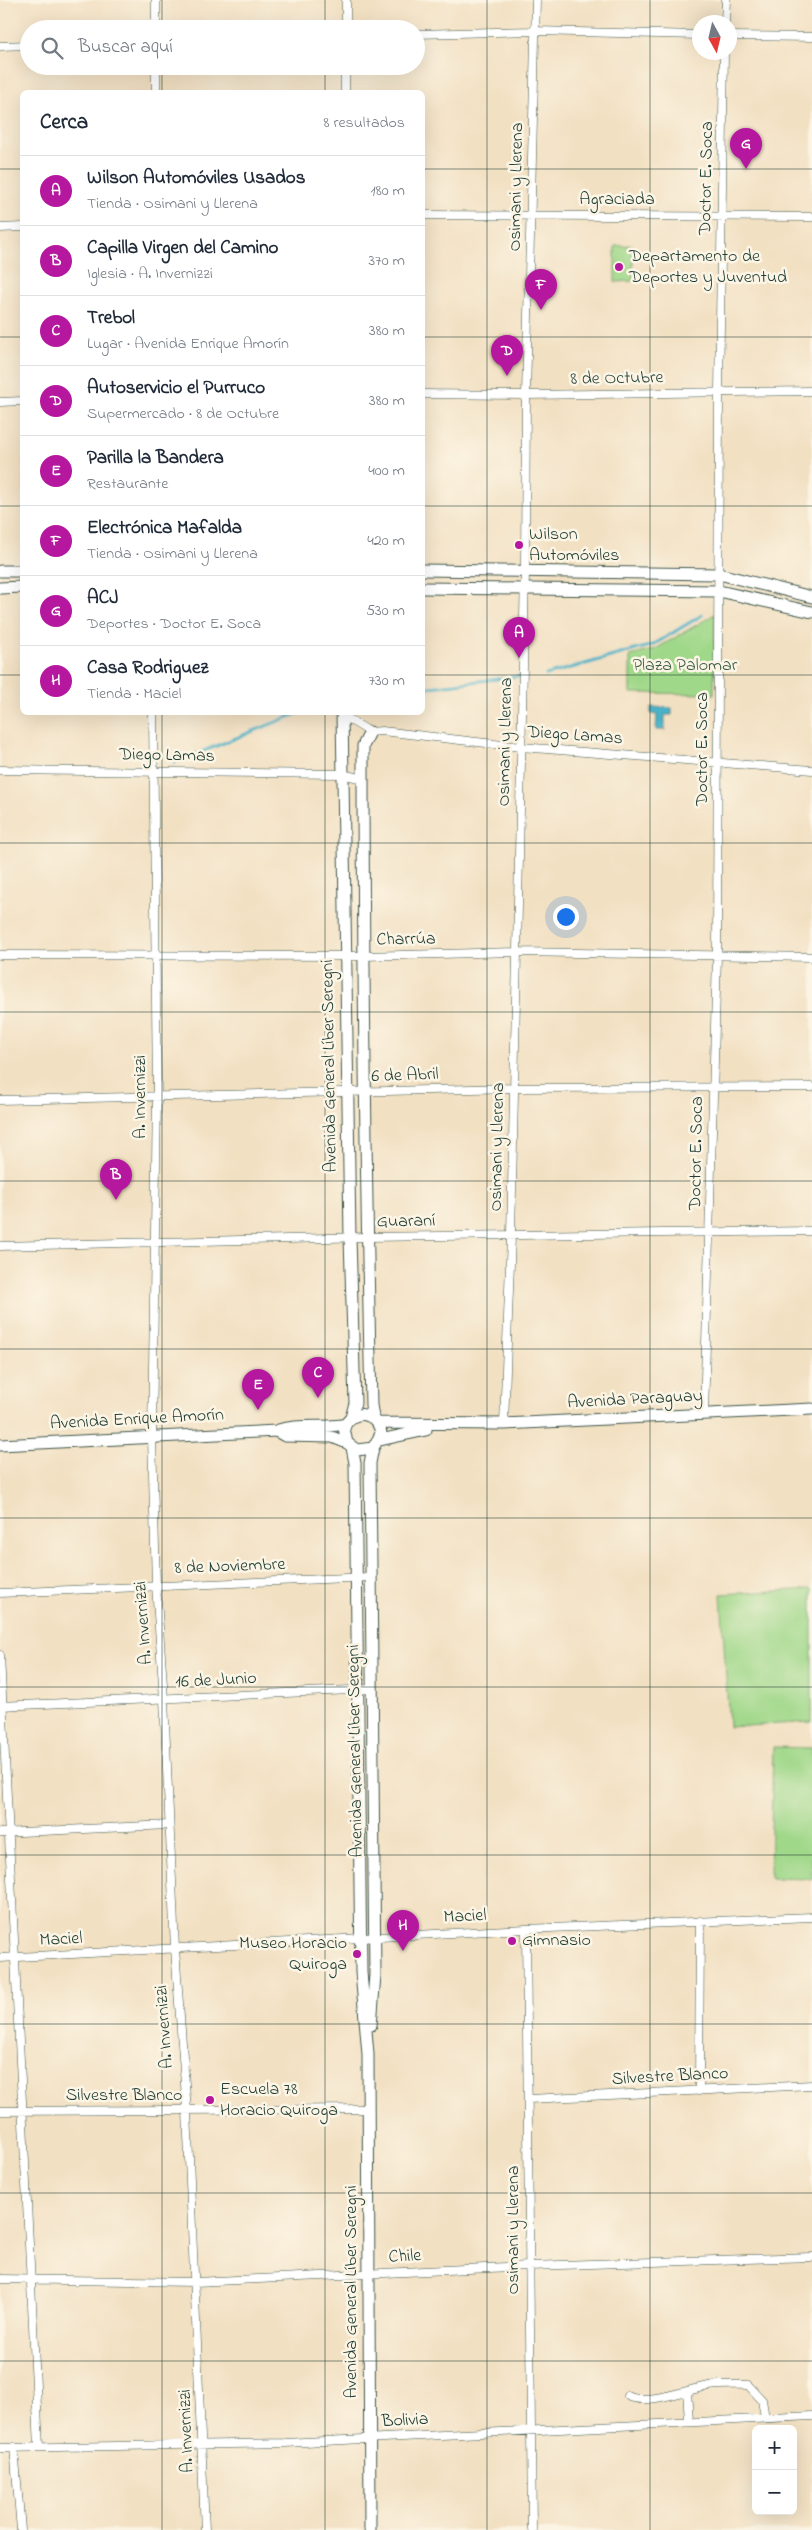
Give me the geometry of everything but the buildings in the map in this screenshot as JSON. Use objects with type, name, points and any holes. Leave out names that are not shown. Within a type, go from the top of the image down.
[{"type":"street","points":[[156,0],[156,20]]},
{"type":"street","points":[[346,0],[346,20]]},
{"type":"street","name":"Osimani y Llerena","points":[[504,1424],[511,1236],[525,587],[526,395],[536,0]]},
{"type":"street","points":[[725,15],[726,0]]},
{"type":"street","points":[[425,34],[535,31],[692,35]]},
{"type":"street","points":[[737,36],[812,37]]},
{"type":"street","points":[[0,46],[20,45]]},
{"type":"street","name":"Doctor E. Soca","points":[[704,1415],[711,1232],[717,955],[720,574],[719,392],[724,60]]},
{"type":"street","points":[[156,75],[156,90]]},
{"type":"street","points":[[345,75],[345,90]]},
{"type":"street","name":"Agraciada","points":[[425,215],[812,217]]},
{"type":"street","points":[[0,228],[20,227]]},
{"type":"street","name":"8 de Octubre","points":[[425,394],[526,395],[812,391]]},
{"type":"street","points":[[0,402],[20,401]]},
{"type":"street","points":[[425,570],[720,574],[812,597]]},
{"type":"street","points":[[0,571],[20,571]]},
{"type":"street","points":[[425,588],[525,587],[719,591],[812,612]]},
{"type":"street","points":[[0,588],[20,588]]},
{"type":"street","name":"A. Invernizzi","points":[[154,715],[157,1096],[152,1437],[156,1585],[164,1699],[175,1949],[187,2111],[203,2445],[205,2530]]},
{"type":"street","name":"Avenida General Líber Seregni","points":[[342,715],[350,1238],[355,1403],[349,1421]]},
{"type":"street","points":[[344,715],[370,732]]},
{"type":"street","name":"Diego Lamas","points":[[370,732],[382,731],[521,747],[812,770]]},
{"type":"street","name":"Avenida General Líber Seregni","points":[[370,732],[363,746],[363,956],[367,1237],[376,1420]]},
{"type":"street","name":"Diego Lamas","points":[[0,770],[342,774],[363,779]]},
{"type":"street","name":"Charrúa","points":[[0,955],[363,956],[517,952],[812,957]]},
{"type":"street","name":"6 de Abril","points":[[0,1100],[365,1093],[514,1088],[812,1087]]},
{"type":"street","name":"Guaraní","points":[[0,1246],[367,1237],[812,1232]]},
{"type":"street","name":"Avenida Paraguay","points":[[376,1420],[460,1425],[504,1424],[812,1409]]},
{"type":"street","points":[[362,1414],[376,1420],[380,1428],[376,1444],[362,1451],[350,1446],[344,1434],[349,1421],[362,1414]]},
{"type":"street","name":"Avenida Enrique Amorín","points":[[0,1445],[276,1431],[286,1427],[332,1427],[349,1421]]},
{"type":"street","name":"Avenida Paraguay","points":[[376,1444],[403,1434],[460,1425]]},
{"type":"street","name":"Avenida Enrique Amorín","points":[[276,1431],[286,1436],[332,1437],[350,1446]]},
{"type":"street","name":"Avenida General Líber Seregni","points":[[368,2054],[375,1974],[370,1463],[376,1444]]},
{"type":"street","name":"Avenida General Líber Seregni","points":[[350,1446],[355,1463],[361,1972],[368,2054],[370,2530]]},
{"type":"street","name":"8 de Noviembre","points":[[0,1593],[372,1577]]},
{"type":"street","points":[[0,1654],[38,2447]]},
{"type":"street","name":"16 de Junio","points":[[1,1706],[372,1689]]},
{"type":"street","points":[[0,1833],[169,1825]]},
{"type":"street","name":"Maciel","points":[[0,1958],[526,1929],[812,1917]]},
{"type":"street","points":[[699,2091],[700,1921]]},
{"type":"street","name":"Osimani y Llerena","points":[[526,1929],[529,2099],[529,2429],[532,2530]]},
{"type":"street","name":"Silvestre Blanco","points":[[529,2099],[812,2085]]},
{"type":"street","name":"Silvestre Blanco","points":[[0,2111],[368,2109]]},
{"type":"street","name":"Chile","points":[[0,2280],[195,2282],[529,2266],[812,2257]]},
{"type":"street","points":[[628,2396],[641,2399],[710,2386],[748,2385],[762,2400],[765,2418]]},
{"type":"street","points":[[687,2391],[689,2422]]},
{"type":"street","name":"Bolivia","points":[[0,2448],[203,2445],[812,2416]]},
{"type":"street","points":[[14,2448],[21,2530]]},
{"type":"green space","points":[[633,245],[633,281],[615,282],[615,246]]},
{"type":"green space","name":"Plaza Palomar","points":[[715,614],[714,694],[630,693],[630,656],[654,650]]},
{"type":"green space","points":[[812,1589],[812,1722],[729,1727],[721,1594]]},
{"type":"green space","points":[[773,1747],[812,1748],[812,1879],[770,1878]]},
{"type":"water","points":[[651,707],[672,708],[672,715],[665,715],[665,730],[656,730],[657,715],[651,714]]},
{"type":"waterway","points":[[546,675],[653,645],[702,615]]},
{"type":"waterway","points":[[425,688],[521,676]]},
{"type":"waterway","points":[[174,763],[294,715]]},
{"type":"place","name":"ACJ","points":[[746,169]]},
{"type":"place","name":"Departamento de Deportes y Juventud","points":[[619,267]]},
{"type":"place","name":"Electrónica Mafalda","points":[[541,310]]},
{"type":"place","name":"Autoservicio el Purruco","points":[[507,376]]},
{"type":"place","name":"Wilson Automóviles","points":[[519,545]]},
{"type":"place","name":"Wilson Automóviles Usados","points":[[519,658]]},
{"type":"place","name":"Capilla Virgen del Camino","points":[[116,1200]]},
{"type":"place","name":"Trebol","points":[[318,1398]]},
{"type":"place","name":"Parilla la Bandera","points":[[258,1410]]},
{"type":"place","name":"Gimnasio","points":[[512,1941]]},
{"type":"place","name":"Casa Rodriguez","points":[[403,1951]]},
{"type":"place","name":"Museo Horacio Quiroga","points":[[357,1954]]},
{"type":"place","name":"Escuela 78 Horacio Quiroga","points":[[210,2100]]}]
